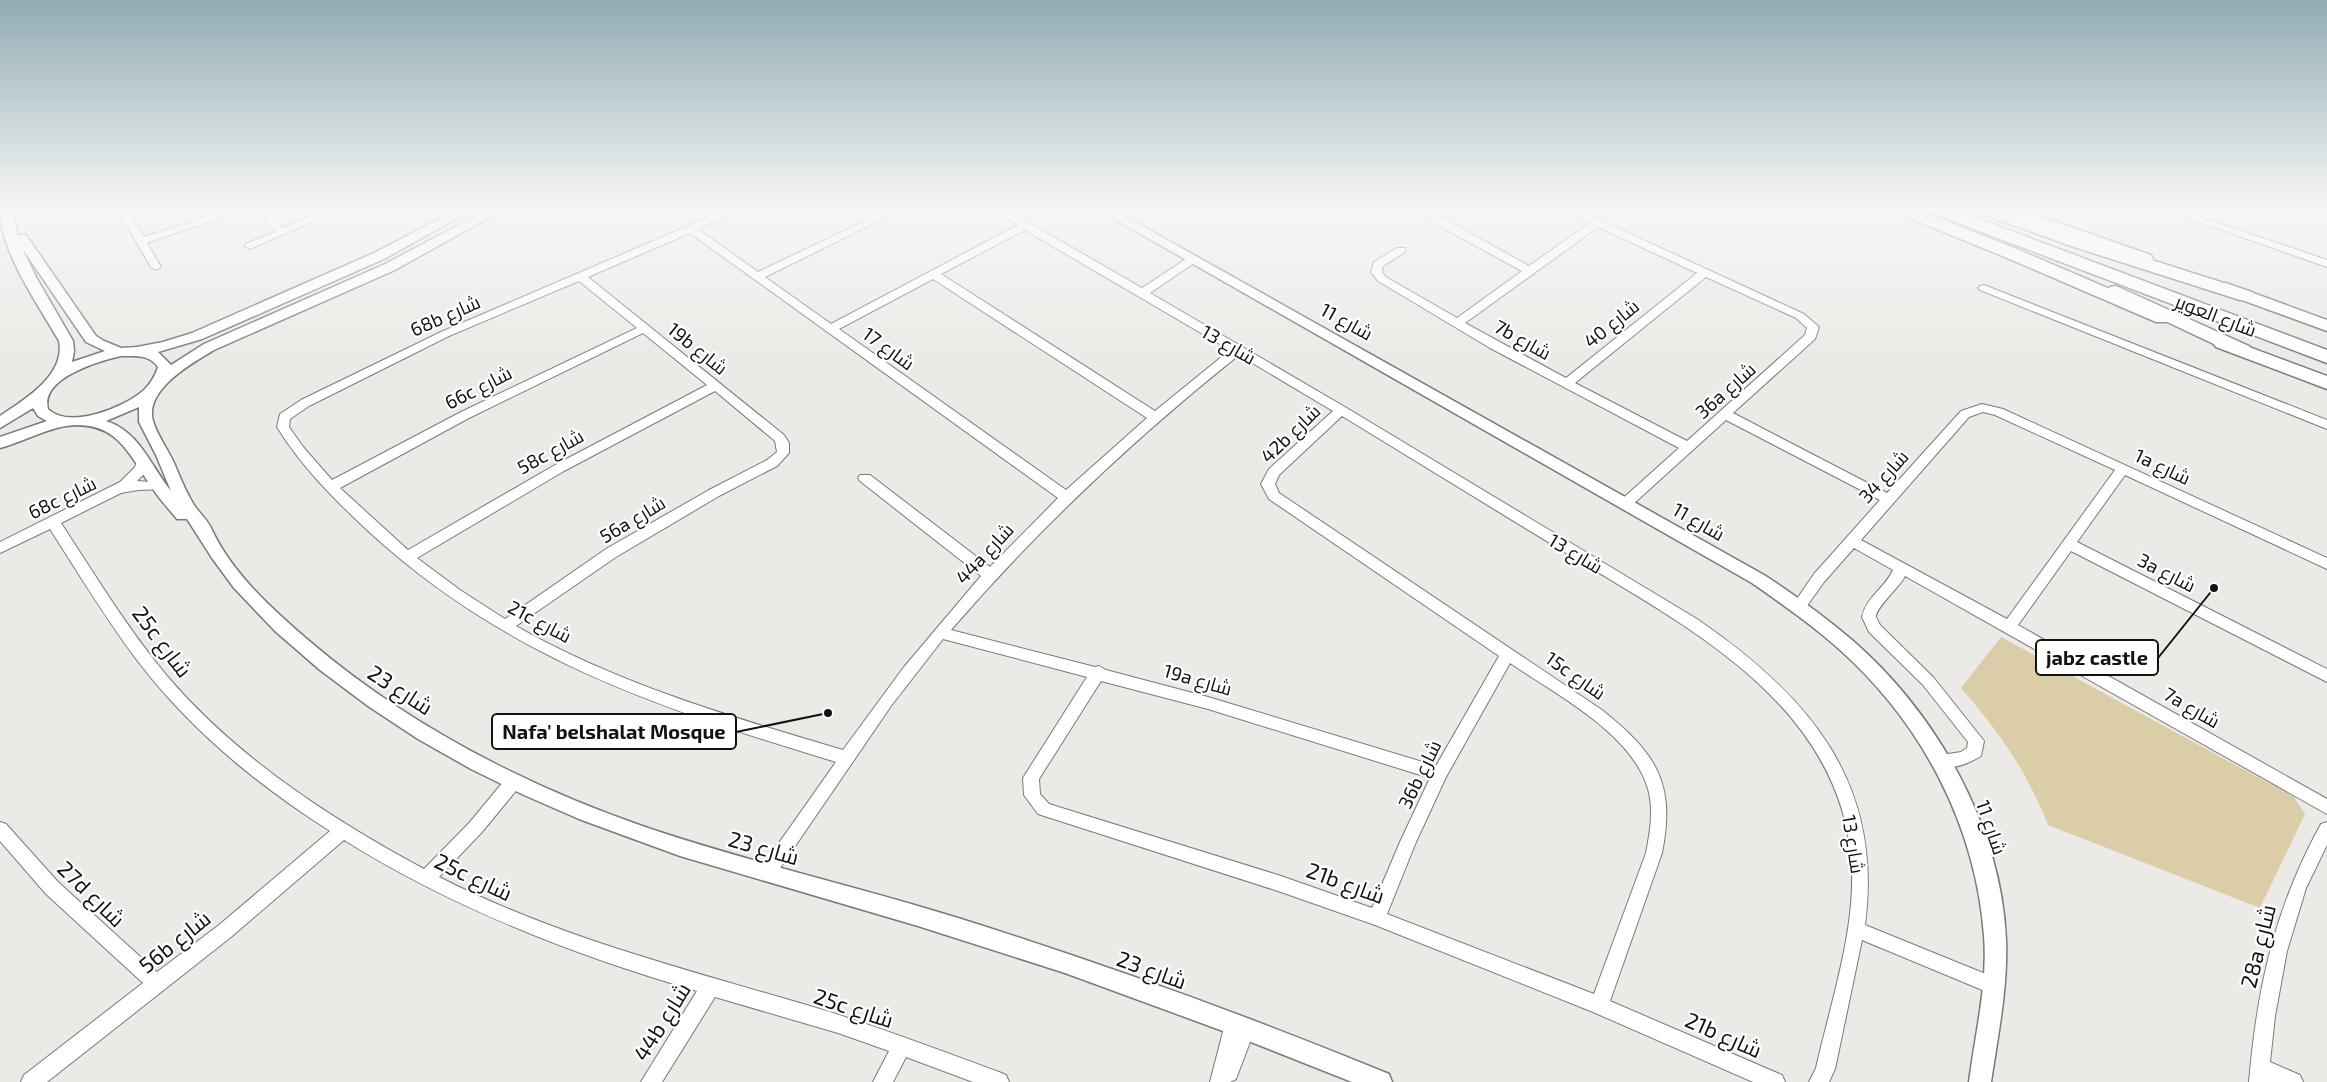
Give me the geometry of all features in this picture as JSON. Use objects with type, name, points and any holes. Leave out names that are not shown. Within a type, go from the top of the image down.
[{"type":"highway","points":[[2044,259],[2242,350]]},
{"type":"highway","name":"شارع العوير","points":[[2071,259],[2327,357]]},
{"type":"highway","name":"شارع العوير","points":[[2102,259],[2327,344]]},
{"type":"highway","points":[[2132,259],[2246,296]]},
{"type":"main road","points":[[2023,259],[2327,383]]},
{"type":"main road","points":[[2144,259],[2327,326]]},
{"type":"street","points":[[0,424],[40,396],[54,380],[67,358],[66,340],[29,275],[22,259]]},
{"type":"street","points":[[36,259],[91,338],[99,344],[128,352],[146,353],[162,361],[165,367],[156,387]]},
{"type":"street","points":[[152,259],[156,267]]},
{"type":"street","points":[[54,380],[78,365],[128,352],[166,346],[197,336],[371,259]]},
{"type":"street","points":[[0,443],[43,427],[114,413],[135,403],[181,364],[209,347],[404,259]]},
{"type":"street","name":"68b شارع","points":[[284,418],[296,407],[374,367],[445,334],[618,259]]},
{"type":"street","name":"شارع 17","points":[[735,259],[1066,497]]},
{"type":"street","points":[[758,276],[792,259]]},
{"type":"street","points":[[830,329],[963,259]]},
{"type":"street","name":"شارع 13","points":[[1085,259],[1341,410],[1692,623],[1731,651],[1767,682],[1800,716],[1826,755],[1846,797],[1858,850],[1860,885],[1854,929],[1825,1069],[1819,1082]]},
{"type":"street","name":"شارع 11","points":[[1193,259],[1630,506],[1794,602],[1836,636],[1872,671],[1906,710],[1939,756],[1962,802],[1979,846],[1990,891],[1995,937],[1992,991],[1980,1082]]},
{"type":"street","name":"7b شارع","points":[[1385,259],[1378,264],[1376,268],[1378,276],[1456,324],[1689,448]]},
{"type":"street","points":[[1509,259],[1530,271]]},
{"type":"street","points":[[1456,324],[1546,259]]},
{"type":"street","points":[[1675,259],[1704,273]]},
{"type":"street","points":[[2314,259],[2327,264]]},
{"type":"street","points":[[1142,293],[1196,261]]},
{"type":"street","name":"36a شارع","points":[[1630,506],[1656,478],[1811,336],[1814,327],[1800,316],[1704,273]]},
{"type":"street","name":"شارع 40","points":[[1566,384],[1704,273]]},
{"type":"street","points":[[935,275],[1155,417]]},
{"type":"street","name":"19b شارع","points":[[580,276],[780,438],[784,443],[783,453]]},
{"type":"street","points":[[1984,288],[2327,425]]},
{"type":"street","name":"66c شارع","points":[[332,486],[465,415],[645,328]]},
{"type":"street","name":"44a شارع","points":[[773,874],[801,824],[846,758],[909,671],[941,632],[1066,497],[1155,417],[1238,350]]},
{"type":"street","name":"58c شارع","points":[[408,558],[536,480],[716,386]]},
{"type":"street","name":"شارع 23","points":[[156,387],[144,412],[146,422],[164,454],[184,502],[205,531],[205,536],[237,581],[258,603],[326,664],[394,714],[447,745],[519,783],[639,833],[1000,941],[1240,1026],[1381,1082]]},
{"type":"street","name":"شارع 23","points":[[40,396],[39,404],[41,411],[47,416],[101,424],[117,430],[129,439],[159,486],[199,535],[205,536]]},
{"type":"street","name":"1a شارع","points":[[1982,408],[1999,412],[2123,468],[2327,564]]},
{"type":"street","name":"شارع 34","points":[[1794,602],[1819,578],[1965,414],[1982,408]]},
{"type":"street","name":"42b شارع","points":[[1268,484],[1278,467],[1341,410]]},
{"type":"street","points":[[1725,414],[1890,499]]},
{"type":"street","name":"21c شارع","points":[[284,418],[282,423],[285,431],[332,486],[408,558],[461,598],[504,626],[572,661],[639,690],[692,710],[846,758]]},
{"type":"street","name":"56a شارع","points":[[504,626],[611,553],[680,512],[772,463],[783,453]]},
{"type":"street","name":"68c شارع","points":[[0,548],[113,492],[134,477],[143,461]]},
{"type":"street","points":[[2009,627],[2123,468]]},
{"type":"street","points":[[865,478],[991,576]]},
{"type":"street","name":"15c شارع","points":[[1268,484],[1274,496],[1281,502],[1508,653],[1617,730],[1634,747],[1647,765],[1655,784],[1660,808],[1659,831],[1654,854],[1599,1005]]},
{"type":"street","name":"68c شارع","points":[[113,492],[138,485],[159,486]]},
{"type":"street","name":"25c شارع","points":[[53,522],[146,660],[180,700],[222,741],[271,782],[342,831],[426,879],[513,919],[608,955],[902,1046],[999,1082]]},
{"type":"street","name":"7a شارع","points":[[1852,541],[2009,627],[2327,807]]},
{"type":"street","name":"3a شارع","points":[[2068,544],[2327,676]]},
{"type":"street","points":[[1906,571],[1871,608],[1869,617],[1870,622],[1928,681],[1972,735],[1977,748],[1972,753],[1964,758],[1939,756]]},
{"type":"street","name":"19a شارع","points":[[941,632],[1098,672],[1303,731],[1440,774]]},
{"type":"street","name":"36b شارع","points":[[1377,918],[1408,842],[1440,774],[1508,653]]},
{"type":"street","name":"21b شارع","points":[[1098,672],[1034,770],[1030,787],[1037,803],[1054,812],[1209,860],[1377,918],[1599,1005],[1775,1082]]},
{"type":"street","points":[[426,879],[519,783]]},
{"type":"street","name":"27d شارع","points":[[0,829],[52,888],[158,985]]},
{"type":"street","name":"28a شارع","points":[[2260,1075],[2269,987],[2280,940],[2305,871],[2327,829]]},
{"type":"street","name":"56b شارع","points":[[31,1082],[158,985],[342,831]]},
{"type":"street","points":[[1854,929],[1921,958],[1939,970],[1992,991]]},
{"type":"street","name":"44b شارع","points":[[651,1082],[711,986]]},
{"type":"street","points":[[1220,1082],[1240,1026]]},
{"type":"street","points":[[1224,1082],[1240,1026]]},
{"type":"street","points":[[883,1082],[902,1046]]},
{"type":"street","points":[[2260,1075],[2293,1082]]},
{"type":"shaded area","points":[[2001,637],[2294,797],[2305,814],[2260,908],[2048,825],[2031,788],[2011,753],[2000,736],[1961,688]]},
{"type":"place","name":"jabz castle","points":[[2214,588]]},
{"type":"place","name":"Nafa' belshalat Mosque","points":[[828,713]]}]
